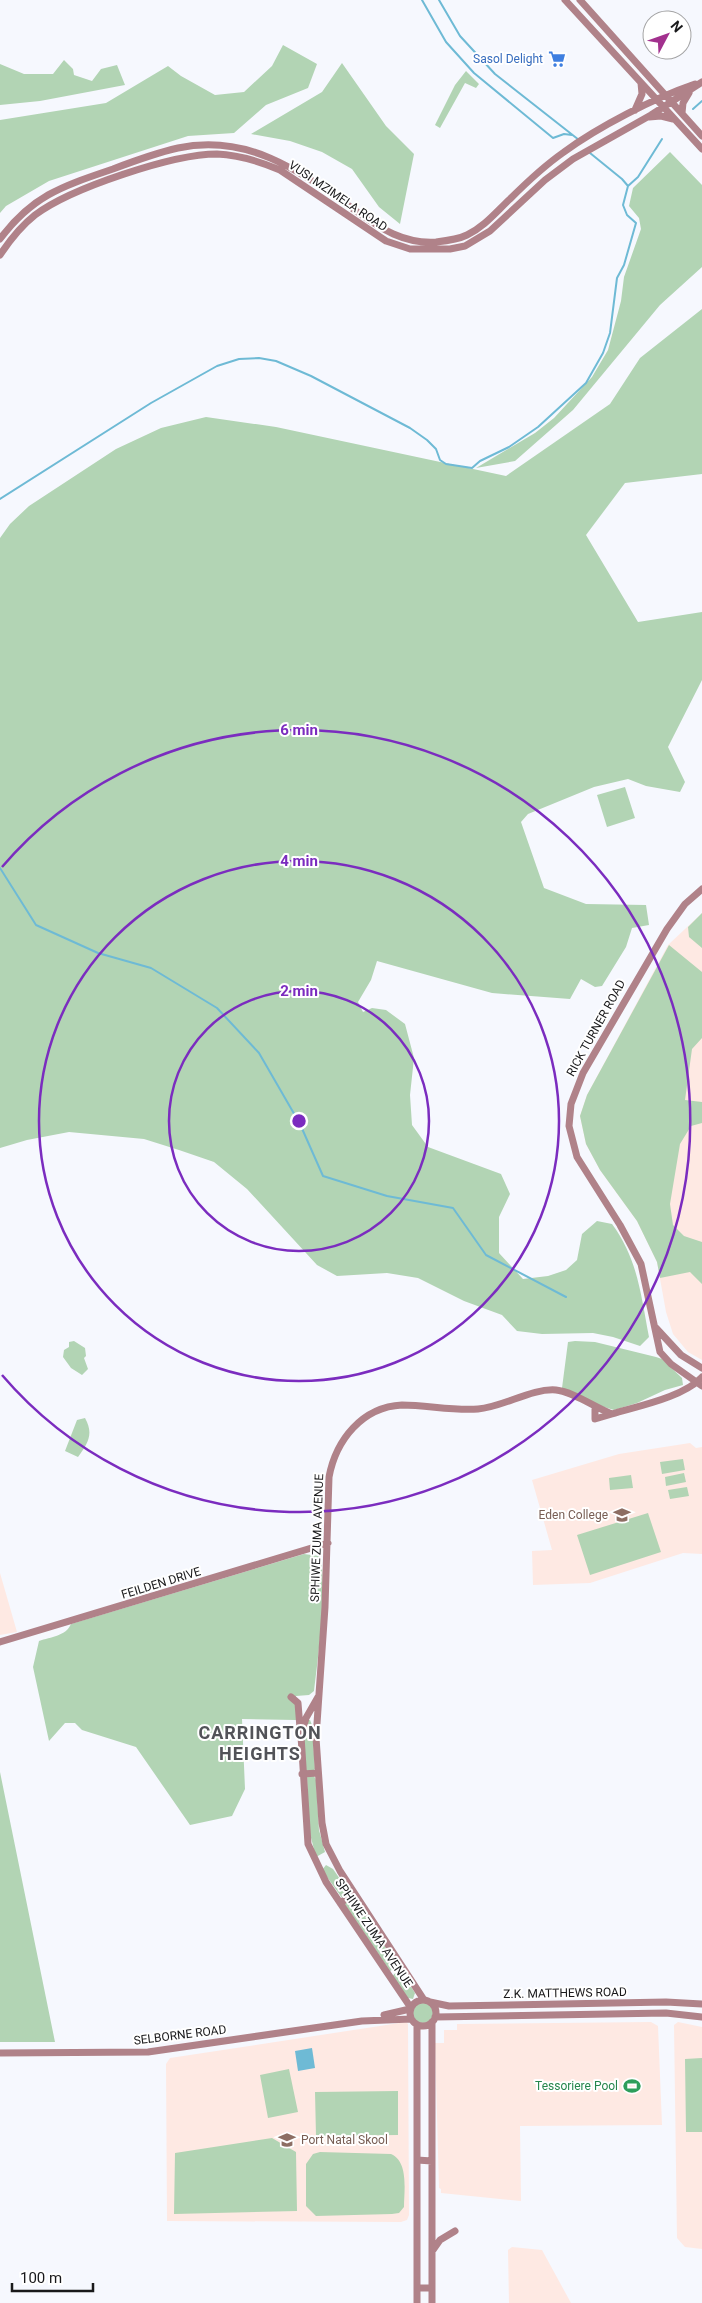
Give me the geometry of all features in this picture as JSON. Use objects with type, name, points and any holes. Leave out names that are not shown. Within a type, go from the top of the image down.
[{"type":"street","points":[[565,0],[702,149]]},
{"type":"street","points":[[580,0],[702,136]]},
{"type":"street","points":[[635,111],[642,94],[641,82]]},
{"type":"street","name":"VUSI MZIMELA ROAD","points":[[0,255],[27,222],[64,198],[165,161],[210,154],[249,158],[280,170],[386,241],[410,249],[450,249],[465,246],[490,231],[545,180],[573,159],[663,107],[669,99],[702,82]]},
{"type":"street","name":"VUSI MZIMELA ROAD","points":[[0,238],[23,211],[40,199],[73,183],[178,148],[210,145],[242,149],[285,163],[382,229],[416,242],[437,242],[466,236],[486,223],[529,180],[564,151],[635,111],[690,90],[702,82]]},
{"type":"street","points":[[682,113],[683,103],[690,90]]},
{"type":"street","points":[[645,118],[661,116],[674,119]]},
{"type":"street","name":"RICK TURNER ROAD","points":[[700,1382],[671,1364],[660,1352],[641,1264],[620,1225],[578,1157],[571,1137],[570,1115],[579,1080],[630,990],[678,913],[702,889]]},
{"type":"street","points":[[656,1328],[682,1355],[702,1368]]},
{"type":"street","points":[[595,1407],[595,1419],[680,1393],[700,1382]]},
{"type":"street","name":"SPHIWE ZUMA AVENUE","points":[[427,2001],[340,1871],[326,1844],[322,1822],[318,1773],[318,1697],[328,1543],[329,1477],[334,1457],[348,1432],[376,1412],[403,1405],[479,1409],[551,1390],[564,1392],[612,1414]]},
{"type":"street","name":"FEILDEN DRIVE","points":[[0,1642],[328,1543]]},
{"type":"street","points":[[291,1697],[299,1706],[301,1736]]},
{"type":"street","name":"SPHIWE ZUMA AVENUE","points":[[318,1697],[306,1718],[301,1736],[308,1844],[318,1867],[340,1903],[411,2008]]},
{"type":"street","points":[[302,1774],[318,1773]]},
{"type":"street","points":[[340,1903],[354,1894]]},
{"type":"street","points":[[418,2303],[417,2091],[414,2022],[411,2008],[415,2002],[427,2001],[435,2009],[432,2092],[432,2303]]},
{"type":"street","name":"Z.K. MATTHEWS ROAD","points":[[427,2001],[449,2006],[647,2002],[702,2004]]},
{"type":"street","name":"SELBORNE ROAD","points":[[362,2021],[370,2017],[411,2008]]},
{"type":"street","name":"Z.K. MATTHEWS ROAD","points":[[434,2020],[666,2013],[702,2017]]},
{"type":"street","points":[[414,2022],[425,2026],[434,2020]]},
{"type":"street","name":"SELBORNE ROAD","points":[[0,2053],[148,2052],[362,2021],[414,2022]]},
{"type":"street","points":[[417,2091],[432,2092]]},
{"type":"street","points":[[417,2160],[432,2161]]},
{"type":"street","points":[[432,2252],[440,2240],[454,2232]]},
{"type":"street","points":[[417,2288],[432,2288]]},
{"type":"shaded area","points":[[702,913],[702,1360],[688,1352],[673,1334],[666,1312],[657,1262],[637,1221],[600,1170],[586,1144],[580,1116],[587,1095],[668,945]]},
{"type":"shaded area","name":"Eden College","points":[[690,1443],[696,1448],[702,1447],[702,1554],[683,1553],[590,1583],[533,1585],[532,1551],[552,1550],[532,1480],[619,1454]]},
{"type":"shaded area","points":[[0,1573],[17,1632],[0,1635]]},
{"type":"shaded area","name":"Port Natal Skool","points":[[406,2022],[408,2024],[409,2215],[407,2220],[401,2222],[167,2221],[166,2064],[170,2058]]},
{"type":"shaded area","points":[[651,2022],[658,2026],[662,2125],[520,2126],[521,2201],[441,2193],[439,2188],[435,2043],[444,2043],[444,2030],[457,2030],[457,2024]]},
{"type":"shaded area","points":[[678,2022],[702,2027],[702,2249],[685,2247],[677,2238],[674,2025]]},
{"type":"shaded area","points":[[512,2247],[542,2250],[571,2303],[509,2303],[508,2250]]},
{"type":"green space","points":[[283,45],[317,64],[308,88],[266,105],[234,133],[188,136],[49,181],[6,206],[0,213],[0,120],[106,103],[168,66],[181,76],[215,95],[244,92],[272,66]]},
{"type":"green space","points":[[64,60],[73,69],[74,75],[92,81],[101,69],[117,65],[125,85],[40,101],[0,105],[0,64],[24,74],[53,74]]},
{"type":"green space","points":[[342,63],[386,126],[414,154],[400,224],[379,207],[352,169],[322,152],[290,141],[251,134],[322,92]]},
{"type":"green space","points":[[466,71],[479,84],[476,88],[465,83],[440,128],[435,125],[455,85]]},
{"type":"green space","points":[[670,152],[702,185],[702,267],[660,305],[573,410],[515,461],[476,468],[535,433],[554,418],[592,377],[608,350],[621,301],[624,277],[641,229],[639,218],[629,206],[633,188]]},
{"type":"green space","points":[[702,309],[702,474],[625,483],[586,535],[638,622],[702,612],[702,680],[668,747],[685,782],[680,792],[646,786],[628,779],[594,787],[528,814],[521,822],[544,888],[586,904],[646,905],[649,925],[632,928],[626,947],[602,986],[595,987],[581,979],[570,999],[492,993],[377,961],[371,980],[358,1002],[363,1012],[372,1008],[386,1010],[405,1024],[414,1058],[410,1095],[412,1125],[428,1147],[501,1174],[510,1194],[499,1217],[499,1253],[523,1279],[548,1276],[566,1270],[577,1260],[582,1234],[597,1221],[612,1224],[621,1237],[633,1264],[641,1292],[649,1337],[640,1346],[593,1333],[542,1334],[517,1331],[502,1315],[464,1301],[418,1278],[387,1273],[337,1276],[317,1265],[247,1189],[214,1162],[144,1139],[69,1132],[27,1140],[0,1148],[0,538],[10,524],[29,506],[116,449],[161,428],[206,417],[276,427],[506,476],[610,404],[640,358]]},
{"type":"green space","points":[[625,787],[635,818],[607,827],[597,795]]},
{"type":"green space","points":[[702,913],[702,948],[689,937],[688,927]]},
{"type":"green space","points":[[669,945],[702,972],[702,1038],[692,1049],[685,1100],[702,1102],[702,1123],[691,1126],[680,1144],[670,1204],[673,1225],[684,1236],[702,1242],[702,1284],[690,1272],[660,1278],[657,1262],[637,1221],[600,1170],[586,1144],[580,1116],[587,1095]]},
{"type":"green space","points":[[74,1341],[85,1348],[86,1356],[84,1358],[88,1369],[82,1375],[71,1368],[63,1357],[64,1350],[69,1347],[69,1342]]},
{"type":"green space","points":[[568,1342],[595,1342],[662,1359],[682,1378],[683,1385],[614,1410],[594,1404],[562,1388]]},
{"type":"green space","points":[[85,1418],[89,1429],[89,1438],[78,1457],[65,1451],[77,1420]]},
{"type":"green space","points":[[683,1459],[685,1470],[662,1474],[660,1462]]},
{"type":"green space","points":[[684,1473],[686,1482],[666,1486],[665,1477]]},
{"type":"green space","points":[[631,1475],[633,1488],[610,1490],[609,1478]]},
{"type":"green space","points":[[687,1487],[689,1496],[670,1499],[668,1490]]},
{"type":"green space","points":[[648,1513],[661,1552],[590,1575],[577,1535]]},
{"type":"green space","points":[[304,1554],[319,1556],[322,1566],[323,1600],[314,1691],[309,1695],[296,1696],[296,1720],[242,1719],[245,1789],[232,1816],[190,1825],[136,1747],[82,1730],[75,1723],[65,1723],[49,1741],[33,1667],[39,1641],[62,1634],[71,1624]]},
{"type":"green space","points":[[308,1720],[310,1720],[312,1725],[315,1769],[312,1772],[303,1770],[303,1737]]},
{"type":"green space","points":[[0,1772],[55,2042],[0,2042]]},
{"type":"green space","points":[[307,1776],[314,1776],[316,1780],[319,1830],[325,1852],[316,1857],[309,1830]]},
{"type":"green space","points":[[326,1865],[333,1869],[349,1892],[342,1898],[322,1870]]},
{"type":"green space","points":[[352,1897],[398,1966],[390,1971],[344,1903]]},
{"type":"green space","points":[[401,1971],[415,1993],[413,1999],[408,1998],[392,1976]]},
{"type":"green space","points":[[423,2003],[430,2006],[433,2013],[430,2020],[423,2023],[416,2020],[413,2013],[416,2006]]},
{"type":"green space","points":[[702,2058],[702,2132],[686,2132],[685,2059]]},
{"type":"green space","points":[[289,2069],[298,2112],[268,2118],[260,2075]]},
{"type":"green space","points":[[398,2091],[398,2135],[316,2136],[315,2092]]},
{"type":"green space","points":[[272,2138],[296,2152],[297,2211],[174,2214],[175,2153]]},
{"type":"green space","points":[[320,2152],[391,2154],[401,2163],[403,2170],[405,2185],[404,2207],[399,2213],[392,2214],[316,2216],[306,2206],[306,2164],[313,2154]]},
{"type":"water","points":[[312,2048],[315,2068],[298,2071],[295,2051]]},
{"type":"waterway","points":[[422,0],[446,42],[474,73],[553,138],[564,134],[572,135]]},
{"type":"waterway","points":[[439,0],[460,36],[495,74],[579,140]]},
{"type":"waterway","points":[[693,109],[702,101]]},
{"type":"waterway","points":[[628,186],[638,177],[662,139]]},
{"type":"waterway","points":[[0,499],[151,403],[217,366],[239,359],[259,358],[276,361],[311,376],[410,428],[427,440],[436,449],[440,460],[446,464],[472,468],[480,461],[509,447],[538,427],[586,383],[603,353],[610,333],[617,278],[624,265],[636,223],[627,215],[623,205],[628,186],[590,153]]},
{"type":"waterway","points":[[0,868],[36,925],[98,953],[151,968],[217,1008],[259,1053],[300,1124],[323,1176],[387,1196],[453,1208],[486,1255],[566,1297]]},
{"type":"place","name":"Sasol Delight","points":[[557,59]]},
{"type":"place","name":"Eden College","points":[[622,1515]]},
{"type":"place","name":"Tessoriere Pool","points":[[632,2086]]},
{"type":"place","name":"Port Natal Skool","points":[[287,2140]]},
{"type":"district","name":"CARRINGTON HEIGHTS","points":[[260,1744]]}]
